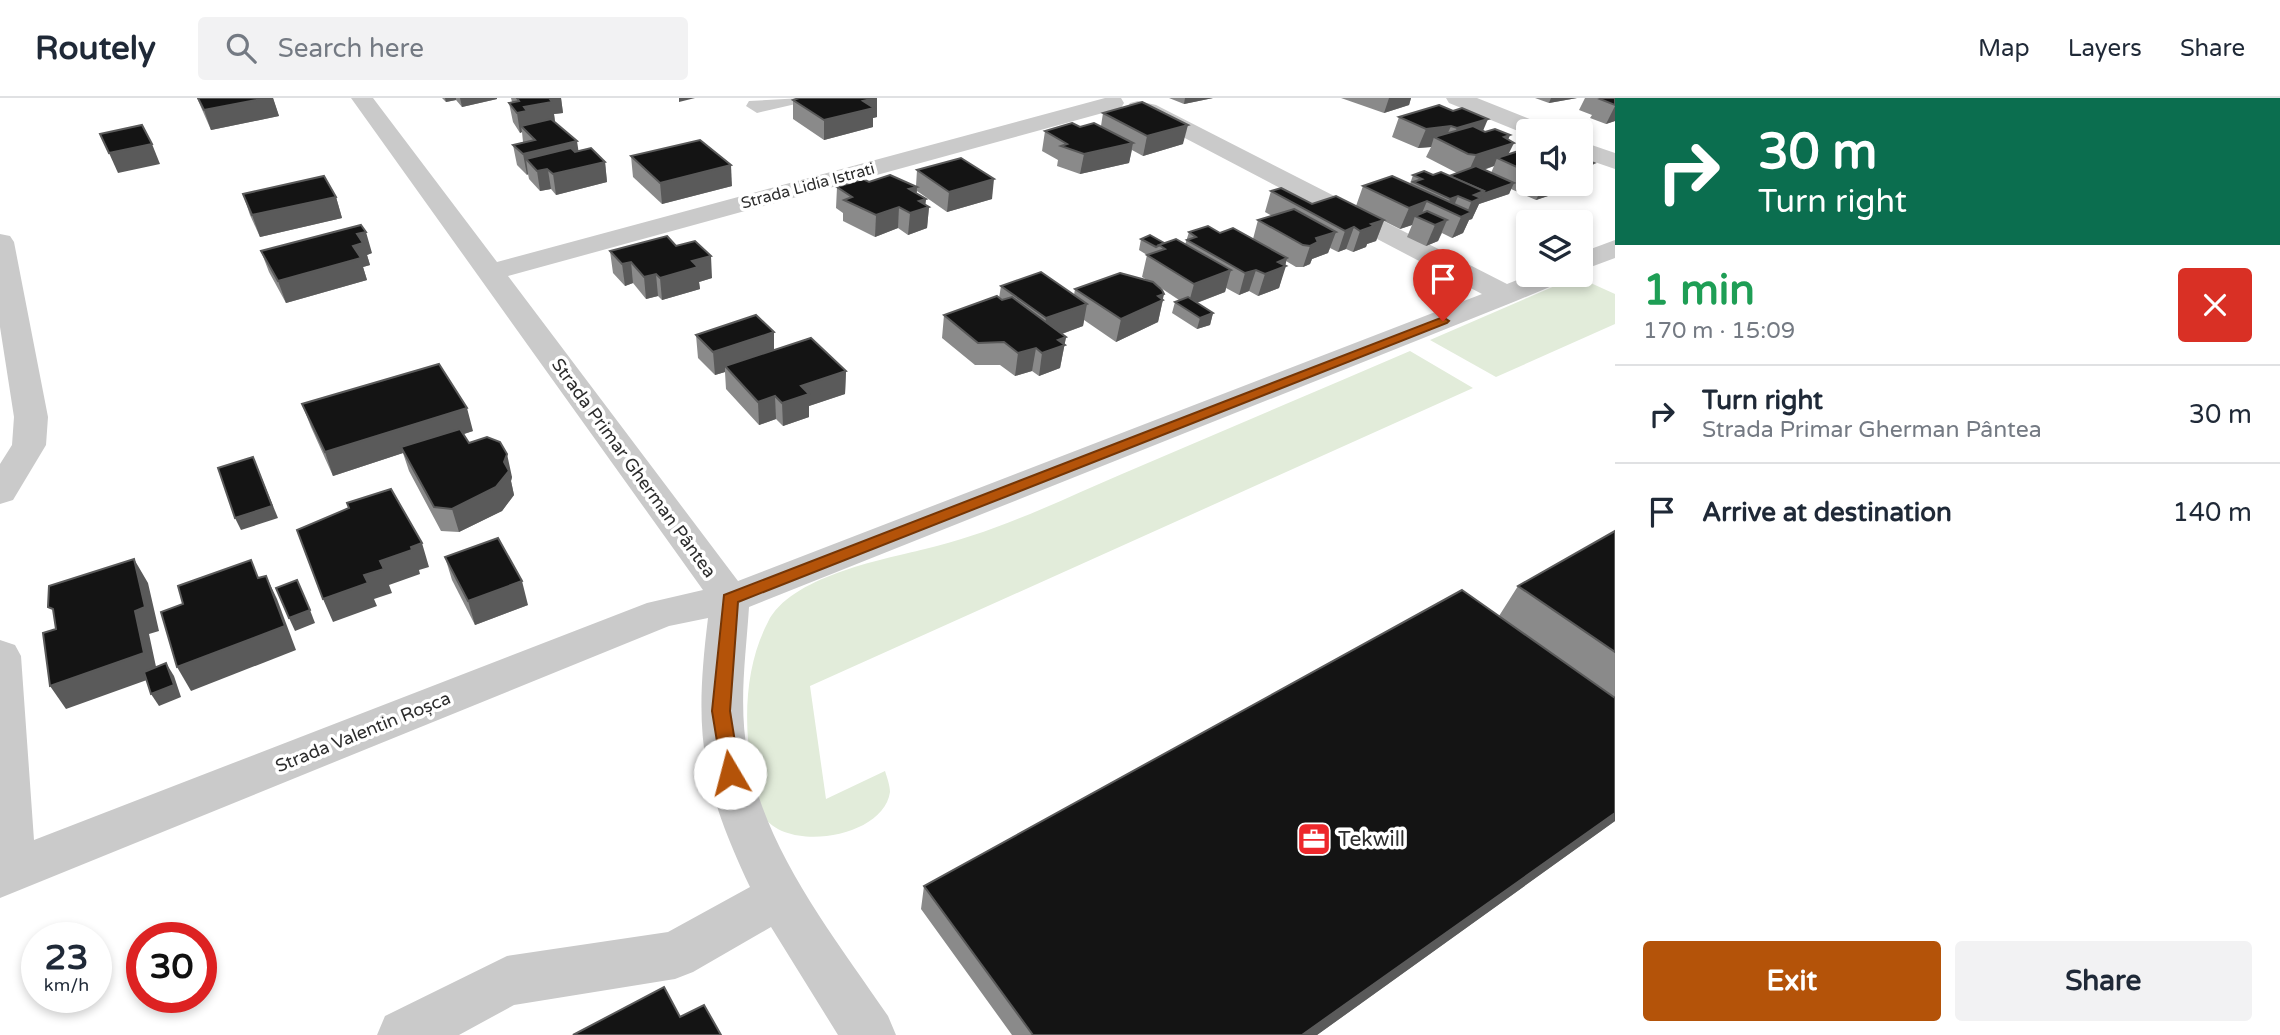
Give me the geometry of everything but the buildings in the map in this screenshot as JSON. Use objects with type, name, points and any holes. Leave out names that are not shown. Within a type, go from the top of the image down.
[{"type":"street","name":"Strada Primar Gherman Pântea","points":[[362,98],[730,599]]},
{"type":"street","points":[[757,106],[792,98]]},
{"type":"street","points":[[1457,98],[1516,122]]},
{"type":"street","name":"Strada Lidia Istrati","points":[[492,272],[1108,101]]},
{"type":"street","points":[[1108,101],[1148,110],[1506,295]]},
{"type":"street","points":[[1593,153],[1615,162]]},
{"type":"street","points":[[0,242],[31,417],[15,449],[0,492]]},
{"type":"street","points":[[1593,257],[1615,248]]},
{"type":"street","points":[[869,1035],[781,895],[740,814],[730,773],[721,711],[730,599],[1525,287]]},
{"type":"street","name":"Strada Valentin Roșca","points":[[6,874],[662,613],[730,599]]},
{"type":"street","points":[[0,656],[6,874]]},
{"type":"street","points":[[404,1035],[507,981],[675,955],[781,895]]},
{"type":"green space","points":[[1593,284],[1615,294],[1615,324],[1496,377],[1430,340],[1553,287],[1593,287]]},
{"type":"green space","points":[[1410,351],[1473,388],[810,686],[826,799],[885,771],[890,792],[884,807],[871,820],[834,835],[793,835],[776,828],[764,817],[749,753],[749,685],[759,642],[768,622],[779,606],[795,593],[815,582],[861,565],[951,542],[1025,516]]},
{"type":"place","name":"Tekwill","points":[[1314,839]]},
{"type":"route","points":[[730,773],[721,711],[730,599],[1443,321]]}]
